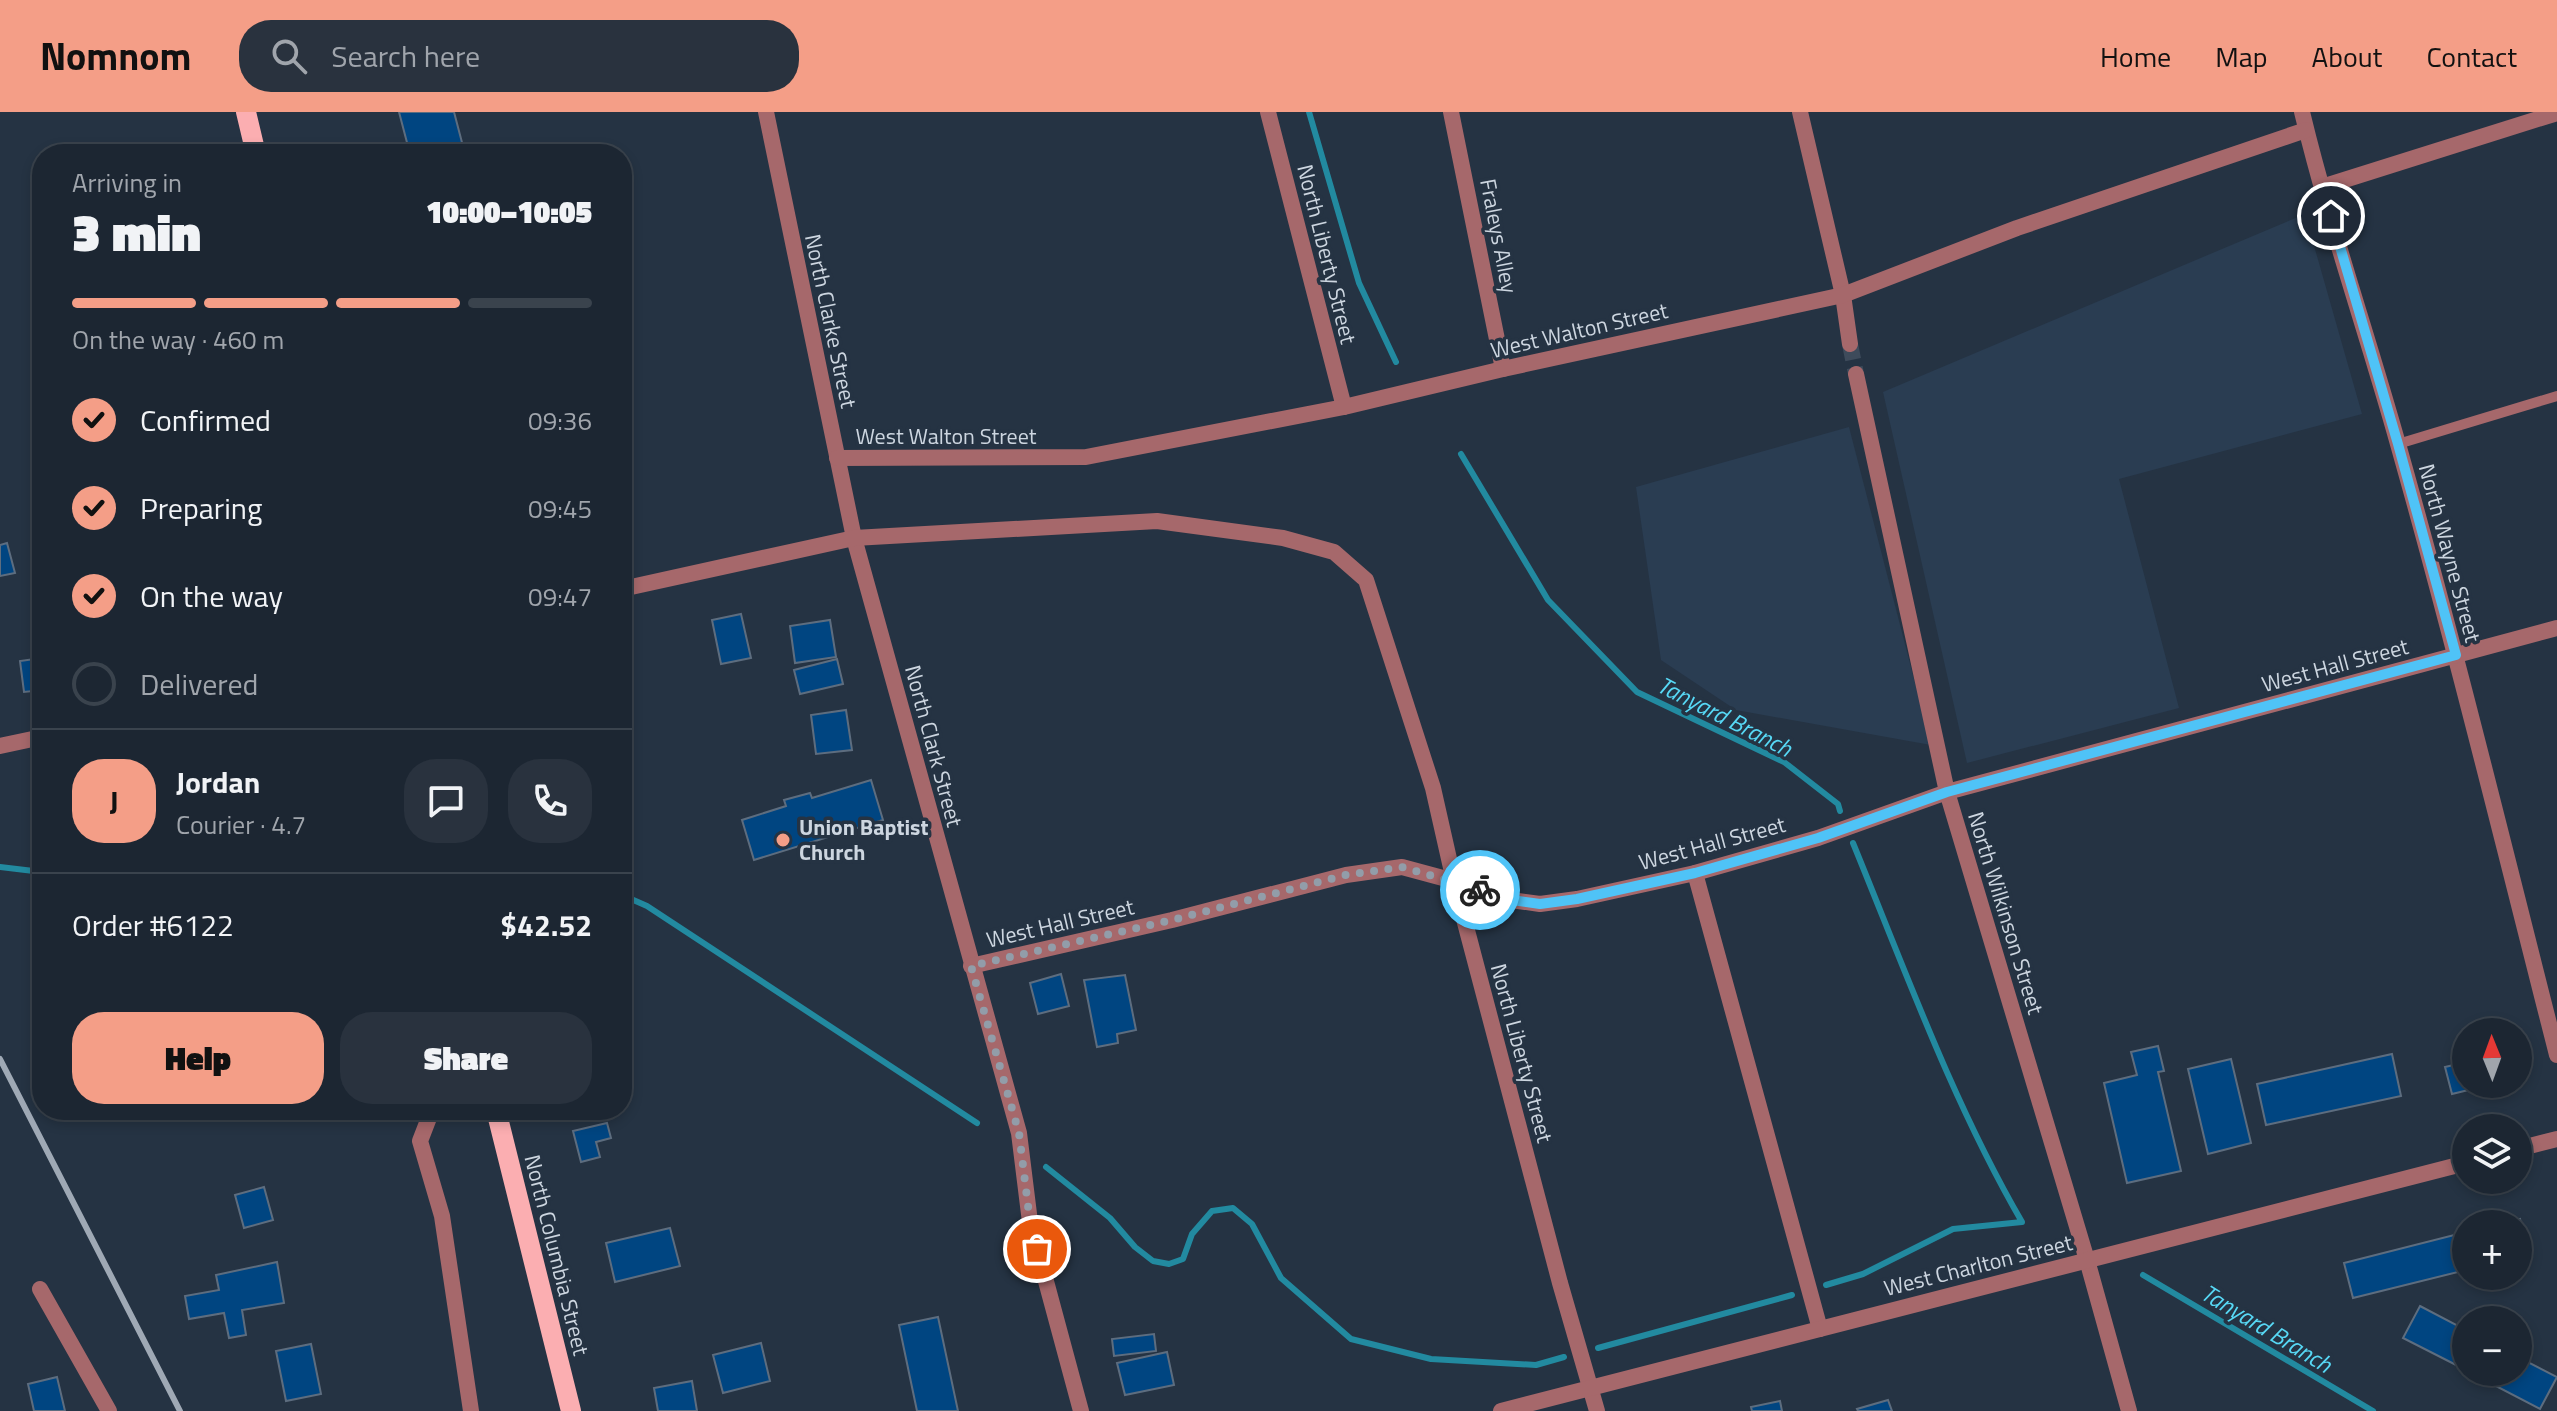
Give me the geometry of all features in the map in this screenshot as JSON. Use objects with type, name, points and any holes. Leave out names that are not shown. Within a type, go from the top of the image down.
[{"type":"main road","points":[[246,112],[254,144]]},
{"type":"main road","name":"North Columbia Street","points":[[498,1120],[571,1411]]},
{"type":"street","name":"North Clarke Street","points":[[766,112],[854,538]]},
{"type":"street","name":"North Liberty Street","points":[[1268,112],[1344,407]]},
{"type":"street","name":"Fraleys Alley","points":[[1451,112],[1503,369]]},
{"type":"street","points":[[1800,112],[1843,295],[1850,344]]},
{"type":"street","name":"North Wayne Street","points":[[2302,112],[2456,655],[2557,1055]]},
{"type":"street","points":[[2322,187],[2557,113]]},
{"type":"street","name":"West Walton Street","points":[[837,458],[1086,457],[1344,407],[1843,295],[2017,228],[2306,130]]},
{"type":"street","name":"North Wilkinson Street","points":[[1856,374],[1947,792],[2129,1411]]},
{"type":"street","name":"North Liberty Street","points":[[854,538],[1157,521],[1283,538],[1334,552],[1366,580],[1433,788],[1454,881],[1597,1411]]},
{"type":"street","points":[[632,587],[854,538]]},
{"type":"street","name":"North Clark Street","points":[[854,538],[971,966]]},
{"type":"street","name":"West Hall Street","points":[[971,966],[1172,920],[1346,875],[1402,867],[1504,899],[1540,904],[1577,899],[1695,873],[1818,838],[1947,792],[2557,628]]},
{"type":"street","points":[[0,746],[32,739]]},
{"type":"street","points":[[1695,873],[1820,1329]]},
{"type":"street","points":[[971,966],[1019,1133],[1030,1222],[1081,1411]]},
{"type":"street","points":[[428,1120],[420,1141],[442,1216],[471,1411]]},
{"type":"street","points":[[2532,1145],[2557,1139]]},
{"type":"street","name":"West Charlton Street","points":[[1501,1411],[2452,1167]]},
{"type":"street","points":[[40,1289],[109,1411]]},
{"type":"lane","points":[[2398,444],[2557,396]]},
{"type":"shaded area","points":[[2305,214],[2362,414],[2119,479],[2179,708],[1967,763],[1883,392]]},
{"type":"shaded area","points":[[1849,427],[1931,745],[1736,710],[1661,660],[1636,487]]},
{"type":"building","points":[[399,112],[454,112],[462,144],[407,144]]},
{"type":"building","points":[[7,543],[15,573],[0,576],[0,545]]},
{"type":"building","points":[[741,614],[751,658],[721,664],[712,620]]},
{"type":"building","points":[[830,620],[836,657],[795,663],[790,626]]},
{"type":"building","points":[[32,659],[32,691],[24,692],[20,661]]},
{"type":"building","points":[[837,659],[843,684],[800,694],[794,670]]},
{"type":"building","points":[[846,710],[852,750],[816,754],[811,715]]},
{"type":"building","name":"Union Baptist Church","points":[[871,780],[883,820],[754,860],[742,820],[786,806],[784,800],[810,793],[812,798]]},
{"type":"building","points":[[1061,974],[1069,1006],[1038,1014],[1030,983]]},
{"type":"building","points":[[1125,975],[1136,1030],[1117,1034],[1118,1043],[1097,1047],[1084,980]]},
{"type":"building","points":[[2158,1046],[2164,1071],[2158,1072],[2181,1171],[2127,1183],[2104,1083],[2137,1075],[2131,1052]]},
{"type":"building","points":[[2392,1054],[2401,1096],[2266,1125],[2257,1084]]},
{"type":"building","points":[[2231,1059],[2251,1143],[2208,1154],[2188,1069]]},
{"type":"building","points":[[2452,1065],[2452,1094],[2445,1067]]},
{"type":"building","points":[[607,1123],[611,1138],[596,1142],[600,1157],[581,1162],[573,1131]]},
{"type":"building","points":[[264,1187],[273,1220],[244,1228],[235,1195]]},
{"type":"building","points":[[670,1228],[680,1266],[615,1282],[606,1243]]},
{"type":"building","points":[[2452,1236],[2452,1273],[2353,1298],[2344,1263]]},
{"type":"building","points":[[277,1262],[284,1303],[242,1310],[246,1335],[229,1338],[224,1313],[189,1319],[185,1296],[219,1290],[216,1275]]},
{"type":"building","points":[[2420,1306],[2452,1323],[2452,1363],[2403,1338]]},
{"type":"building","points":[[938,1317],[958,1411],[917,1411],[899,1325]]},
{"type":"building","points":[[1154,1334],[1156,1351],[1114,1356],[1112,1339]]},
{"type":"building","points":[[761,1343],[770,1381],[723,1393],[713,1355]]},
{"type":"building","points":[[311,1344],[321,1394],[286,1401],[276,1351]]},
{"type":"building","points":[[1167,1352],[1174,1385],[1125,1395],[1117,1363]]},
{"type":"building","points":[[2532,1364],[2557,1377],[2540,1409],[2496,1386],[2532,1386]]},
{"type":"building","points":[[57,1377],[65,1411],[34,1411],[28,1384]]},
{"type":"building","points":[[692,1381],[697,1411],[658,1411],[654,1388]]},
{"type":"building","points":[[1888,1400],[1892,1411],[1857,1409]]},
{"type":"building","points":[[1780,1401],[1782,1411],[1752,1411],[1751,1407]]},
{"type":"waterway","name":"Tanyard Branch","points":[[1309,112],[1359,283],[1396,362]]},
{"type":"waterway","name":"Tanyard Branch","points":[[1461,454],[1548,600],[1637,692],[1784,762],[1838,804],[1840,811]]},
{"type":"waterway","name":"Tanyard Branch","points":[[1826,1285],[1863,1274],[1953,1229],[2022,1222],[1952,1083],[1853,843]]},
{"type":"waterway","points":[[0,867],[32,871]]},
{"type":"waterway","points":[[632,899],[647,906],[977,1123]]},
{"type":"waterway","points":[[1046,1167],[1110,1218],[1135,1247],[1153,1261],[1169,1264],[1183,1259],[1192,1234],[1212,1211],[1233,1208],[1252,1224],[1281,1278],[1351,1339],[1431,1359],[1536,1365],[1564,1357]]},
{"type":"waterway","name":"Tanyard Branch","points":[[2143,1275],[2373,1411]]},
{"type":"waterway","points":[[1598,1348],[1792,1295]]},
{"type":"tunnel","points":[[1850,344],[1856,374]]},
{"type":"railway","points":[[0,1059],[180,1411]]},
{"type":"way so far","points":[[1037,1249],[1030,1222],[1019,1133],[971,966],[1172,920],[1346,875],[1402,867],[1480,890]]},
{"type":"place","name":"Union Baptist Church","points":[[783,840]]},
{"type":"route","points":[[1480,890],[1504,899],[1540,904],[1695,873],[1818,838],[1947,792],[2456,655],[2331,216]]}]
